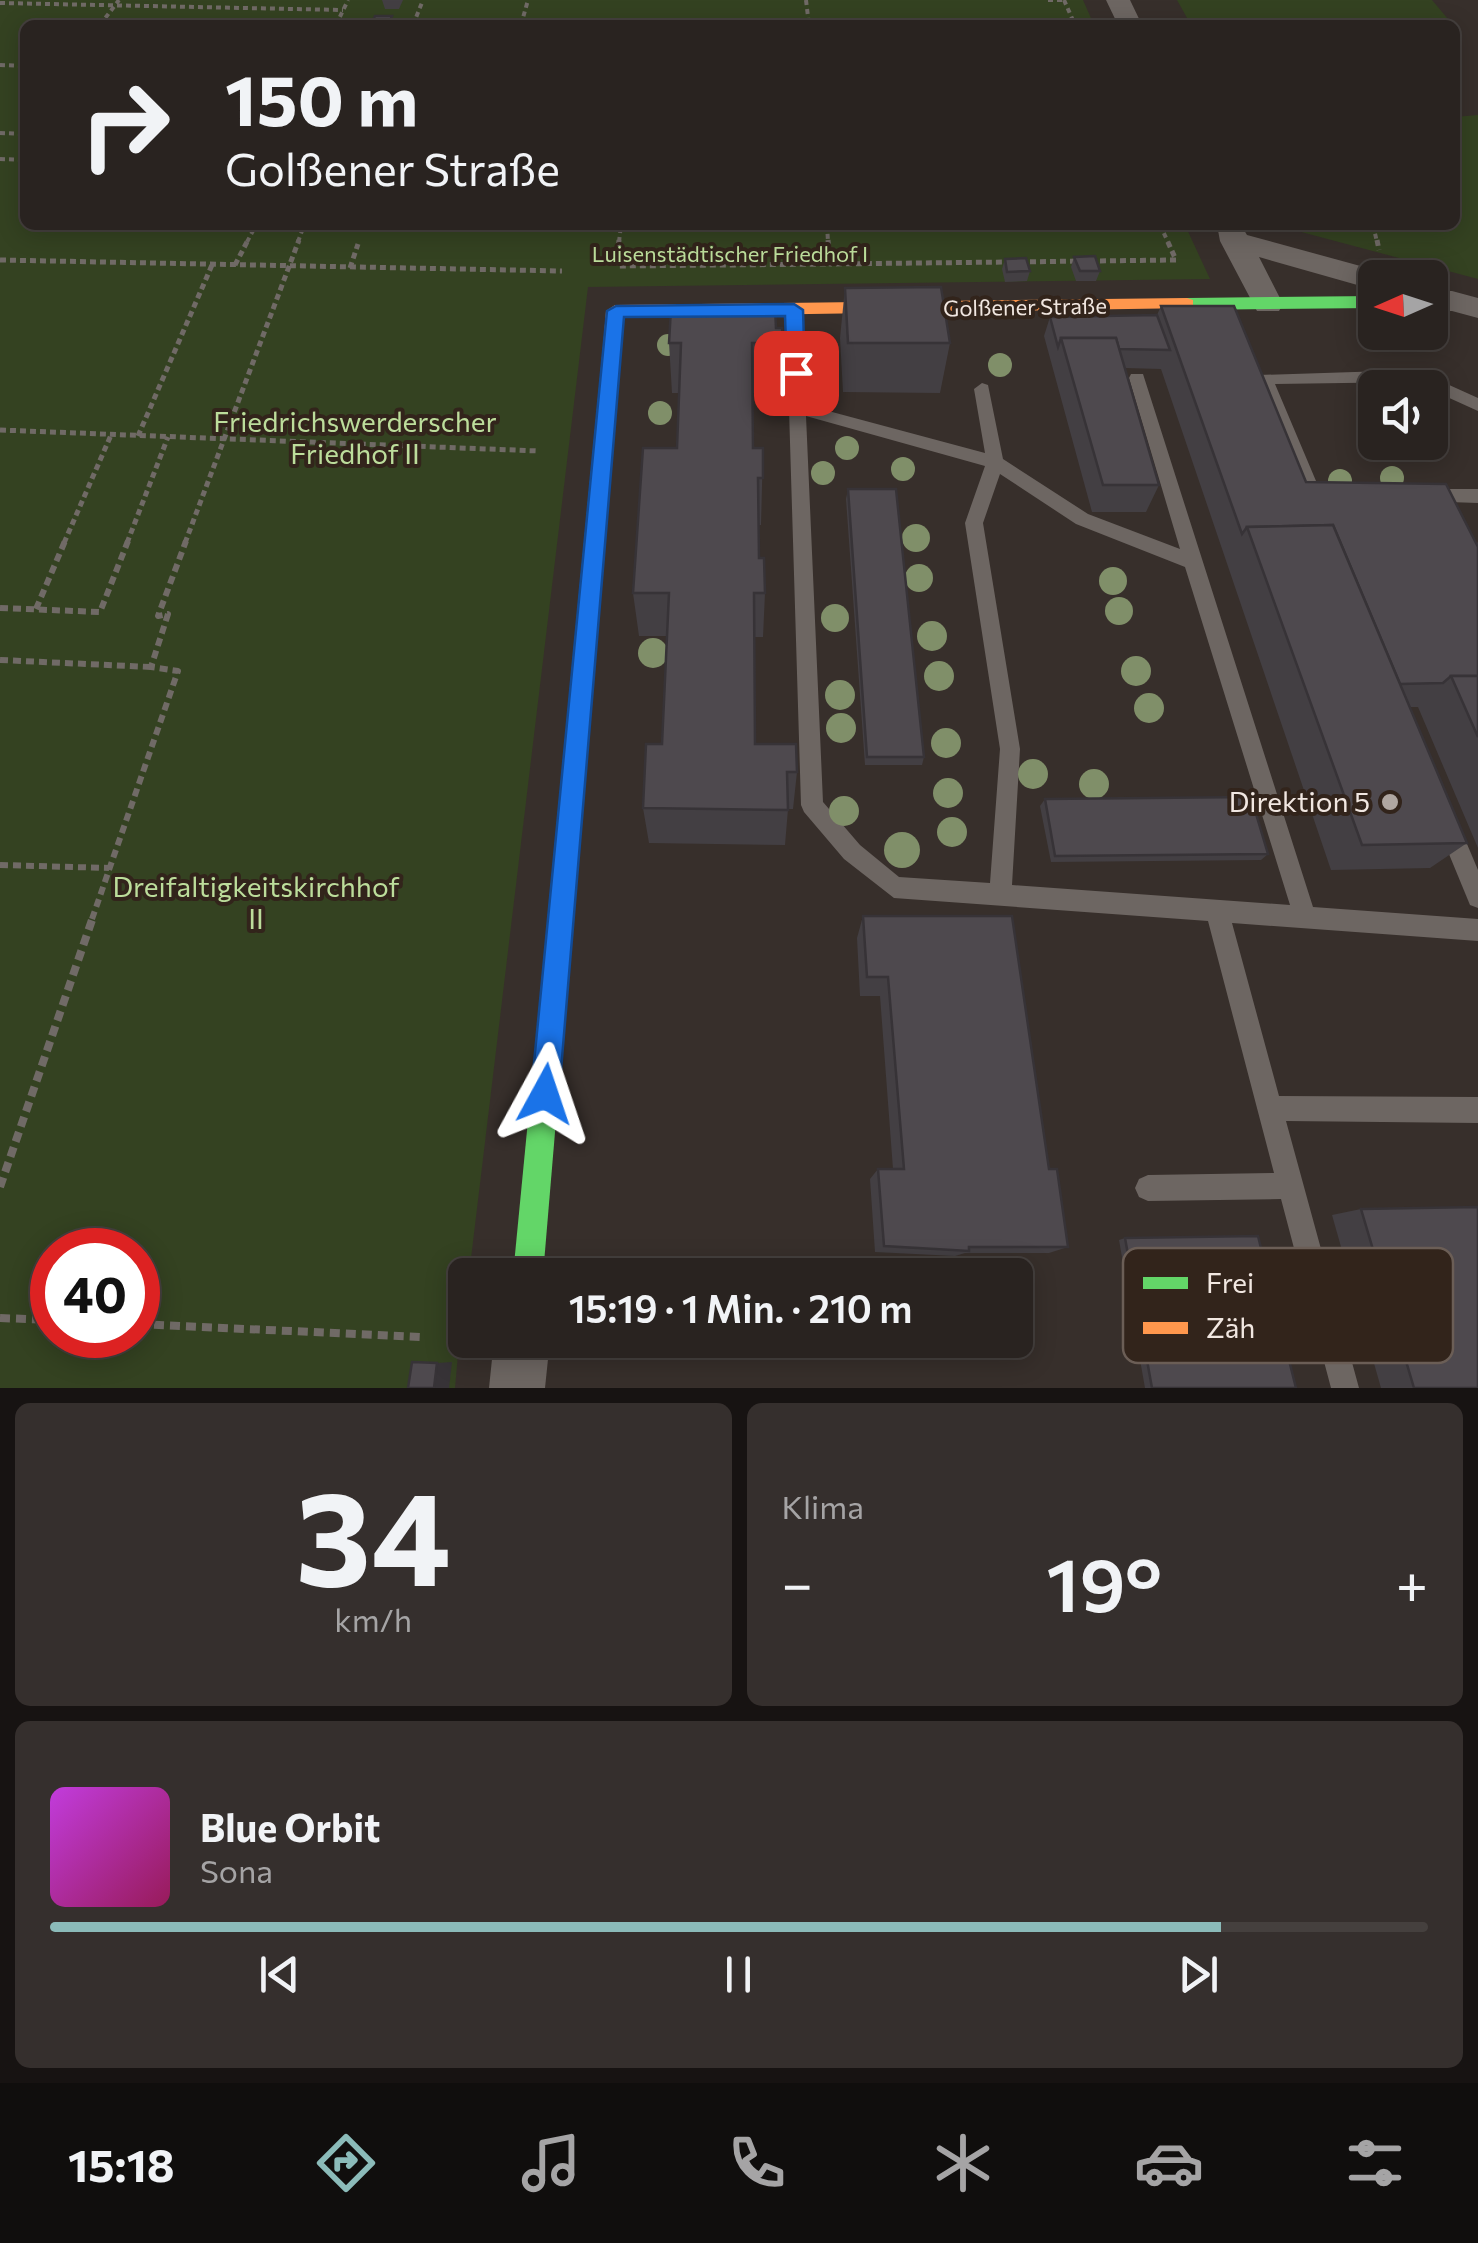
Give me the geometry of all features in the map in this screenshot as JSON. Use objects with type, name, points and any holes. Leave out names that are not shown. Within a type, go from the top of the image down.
[{"type":"street","points":[[1231,233],[1358,263]]},
{"type":"street","points":[[1231,233],[1268,304]]},
{"type":"street","name":"Golßener Straße","points":[[530,1258],[616,311],[1358,302]]},
{"type":"street","points":[[518,1388],[520,1358]]},
{"type":"lane","points":[[794,310],[812,805],[852,852],[894,887],[1478,930]]},
{"type":"lane","points":[[1321,501],[1265,379],[1416,376],[1478,405]]},
{"type":"lane","points":[[1137,378],[1305,917]]},
{"type":"lane","points":[[982,389],[995,462],[974,523],[1010,749],[1000,895]]},
{"type":"lane","points":[[797,408],[995,462],[1082,519],[1193,562]]},
{"type":"lane","points":[[1405,496],[1478,496]]},
{"type":"lane","points":[[1442,811],[1478,897]]},
{"type":"lane","points":[[1217,911],[1308,1248]]},
{"type":"lane","points":[[1270,1108],[1478,1110]]},
{"type":"lane","points":[[1148,1188],[1291,1186]]},
{"type":"lane","points":[[1338,1363],[1345,1388]]},
{"type":"path","points":[[104,20],[119,0]]},
{"type":"path","points":[[338,20],[348,0]]},
{"type":"path","points":[[1048,0],[1064,0]]},
{"type":"path","points":[[0,4],[343,10]]},
{"type":"path","points":[[234,265],[253,230]]},
{"type":"path","points":[[151,667],[168,614],[158,616],[302,230]]},
{"type":"path","points":[[620,230],[616,266],[1176,260],[1162,230]]},
{"type":"path","points":[[827,230],[830,264]]},
{"type":"path","points":[[1373,230],[1377,260]]},
{"type":"path","points":[[350,268],[358,244]]},
{"type":"path","points":[[0,260],[562,271]]},
{"type":"path","points":[[138,436],[212,265]]},
{"type":"path","points":[[0,430],[538,450]]},
{"type":"path","points":[[36,610],[111,435]]},
{"type":"path","points":[[0,608],[100,612],[168,437]]},
{"type":"path","points":[[0,660],[178,671],[0,1188]]},
{"type":"path","points":[[0,865],[109,868]]},
{"type":"path","points":[[0,1318],[30,1319]]},
{"type":"path","points":[[160,1325],[420,1337]]},
{"type":"green space","points":[[0,0],[1083,0],[1092,20],[20,20],[20,230],[1187,230],[1210,279],[588,287],[471,1258],[448,1258],[448,1358],[458,1358],[455,1388],[0,1388]]},
{"type":"green space","points":[[1177,0],[1432,0],[1449,20],[1188,20]]},
{"type":"green space","points":[[1478,115],[1478,279],[1448,271],[1448,260],[1407,260],[1294,230],[1460,230],[1460,117]]},
{"type":"building","points":[[375,16],[392,16],[390,20],[373,20]]},
{"type":"building","points":[[1095,256],[1100,271],[1080,271],[1074,257]]},
{"type":"building","points":[[1026,258],[1030,271],[1007,272],[1005,259]]},
{"type":"building","points":[[941,287],[950,343],[848,343],[845,288]]},
{"type":"building","points":[[1161,306],[1234,306],[1306,482],[1446,484],[1478,547],[1478,676],[1451,676],[1443,683],[1400,684],[1333,525],[1247,527],[1242,534]]},
{"type":"building","points":[[775,307],[776,328],[782,328],[783,343],[752,343],[753,448],[763,448],[763,478],[758,478],[759,558],[764,558],[765,593],[754,593],[755,744],[796,744],[797,772],[787,772],[788,810],[643,808],[646,744],[662,744],[669,593],[633,593],[643,448],[677,448],[681,343],[669,343],[671,308]]},
{"type":"building","points":[[1157,315],[1170,350],[1119,349],[1116,338],[1061,338],[1058,347],[1050,317]]},
{"type":"building","points":[[1061,338],[1116,338],[1159,485],[1103,485]]},
{"type":"building","points":[[848,489],[896,489],[924,757],[867,757]]},
{"type":"building","points":[[1333,525],[1467,843],[1362,845],[1247,527]]},
{"type":"building","points":[[1451,676],[1478,676],[1478,737]]},
{"type":"building","points":[[1251,797],[1268,854],[1055,856],[1045,799]]},
{"type":"building","points":[[863,916],[1012,916],[1049,1169],[1057,1169],[1068,1247],[969,1247],[969,1251],[884,1246],[878,1169],[904,1169],[888,977],[867,977]]},
{"type":"building","points":[[1478,1207],[1478,1388],[1414,1388],[1407,1363],[1453,1363],[1453,1248],[1373,1248],[1361,1209]]},
{"type":"building","points":[[1258,1236],[1261,1248],[1127,1248],[1125,1238]]},
{"type":"building","points":[[412,1362],[437,1363],[434,1388],[408,1388]]},
{"type":"building","points":[[1148,1363],[1290,1363],[1296,1388],[1152,1388]]},
{"type":"traffic: fast","points":[[1187,304],[1358,302]]},
{"type":"traffic: fast","points":[[530,1258],[613,336]]},
{"type":"traffic: slow","points":[[613,336],[615,311],[1187,304]]},
{"type":"place","name":"Direktion 5","points":[[1390,802]]},
{"type":"route","points":[[545,1094],[616,311],[794,310],[796,373]]},
{"type":"park label","name":"Luisenstädtischer Friedhof I","points":[[730,254]]},
{"type":"park label","name":"Friedrichswerderscher Friedhof II","points":[[355,438]]},
{"type":"park label","name":"Dreifaltigkeitskirchhof II","points":[[256,903]]}]
